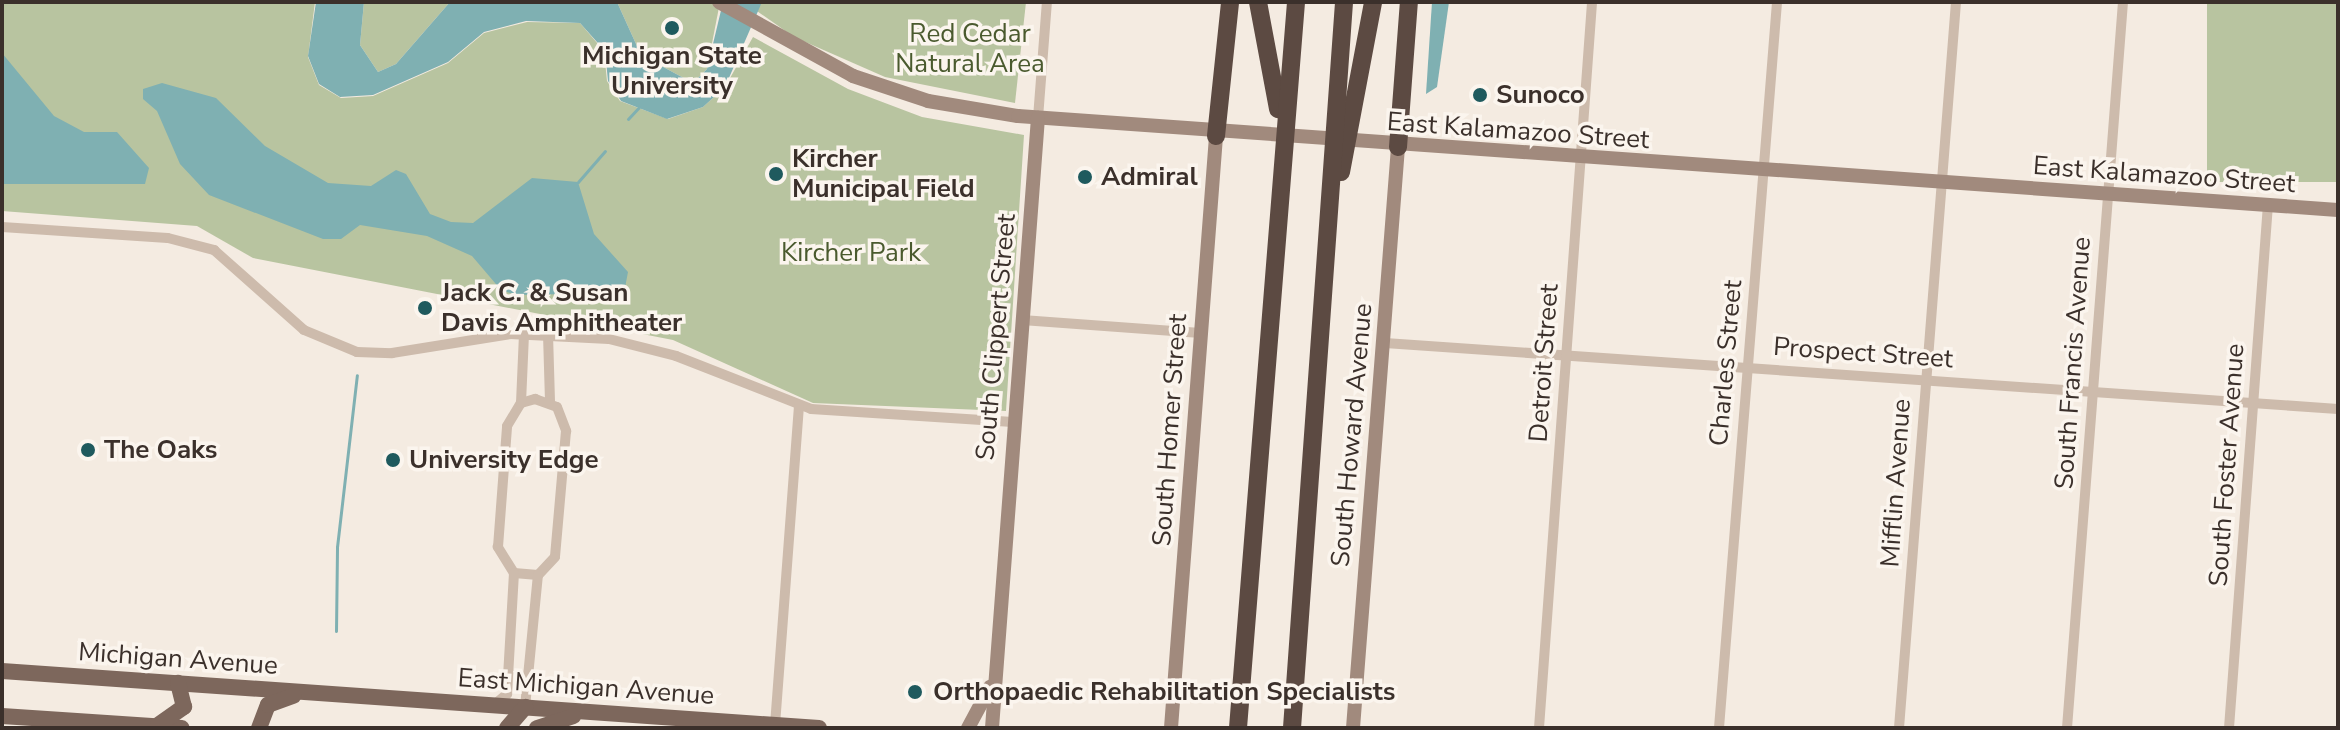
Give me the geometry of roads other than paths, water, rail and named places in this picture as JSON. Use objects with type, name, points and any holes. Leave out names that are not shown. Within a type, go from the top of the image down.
[{"type":"highway","points":[[1216,136],[1230,2]]},
{"type":"highway","points":[[1238,728],[1281,174],[1283,104],[1296,2]]},
{"type":"highway","points":[[1292,728],[1335,177],[1344,108],[1344,2]]},
{"type":"highway","points":[[1344,108],[1373,2]]},
{"type":"highway","points":[[1398,147],[1409,2]]},
{"type":"highway","points":[[1260,6],[1283,104]]},
{"type":"main road","name":"Michigan Avenue","points":[[2,671],[350,696]]},
{"type":"main road","points":[[157,726],[184,707],[178,683]]},
{"type":"main road","points":[[259,728],[272,702],[310,693]]},
{"type":"main road","name":"East Michigan Avenue","points":[[350,696],[819,728]]},
{"type":"main road","points":[[494,704],[498,728]]},
{"type":"main road","points":[[507,728],[525,707]]},
{"type":"main road","points":[[537,726],[595,711]]},
{"type":"main road","points":[[2,716],[86,725],[182,728]]},
{"type":"street","name":"East Kalamazoo Street","points":[[719,2],[774,38],[928,101],[1038,118],[1216,136],[2338,210]]},
{"type":"street","name":"South Clippert Street","points":[[992,728],[1047,2]]},
{"type":"street","name":"Detroit Street","points":[[1539,728],[1592,2]]},
{"type":"street","name":"Charles Street","points":[[1719,728],[1777,2]]},
{"type":"street","name":"Mifflin Avenue","points":[[1899,728],[1956,2]]},
{"type":"street","name":"South Francis Avenue","points":[[2067,728],[2123,2]]},
{"type":"street","name":"South Homer Street","points":[[1171,728],[1216,136]]},
{"type":"street","name":"South Howard Avenue","points":[[1353,728],[1398,147]]},
{"type":"street","name":"South Foster Avenue","points":[[2229,728],[2268,205]]},
{"type":"street","points":[[2,227],[168,238],[214,250],[304,330],[357,352],[548,334],[676,356],[799,406],[1013,422]]},
{"type":"street","points":[[1022,320],[1201,333]]},
{"type":"street","points":[[494,704],[507,694],[514,573],[498,547],[507,426],[521,403],[524,334]]},
{"type":"street","points":[[525,707],[538,575],[555,557],[566,431],[550,401],[548,334]]},
{"type":"street","name":"Prospect Street","points":[[1385,343],[2338,409]]},
{"type":"street","points":[[521,403],[550,401]]},
{"type":"street","points":[[775,725],[799,406]]},
{"type":"street","points":[[514,573],[538,575]]},
{"type":"street","name":"South Clippert Street","points":[[968,728],[994,675]]},
{"type":"water","points":[[316,2],[364,2],[360,45],[378,72],[396,64],[450,2],[617,2],[641,55],[693,83],[707,69],[723,2],[762,2],[725,87],[703,107],[667,119],[621,101],[608,81],[605,51],[580,23],[526,21],[484,32],[448,62],[373,95],[340,97],[319,84],[308,56]]},
{"type":"water","points":[[1432,2],[1449,2],[1437,87],[1426,94]]},
{"type":"water","points":[[2,53],[54,116],[84,132],[117,132],[149,168],[145,184],[2,184]]},
{"type":"water","points":[[162,83],[216,98],[265,146],[328,183],[371,186],[396,170],[406,174],[430,214],[451,222],[473,223],[532,178],[578,182],[594,234],[628,272],[624,293],[516,295],[501,290],[472,256],[427,236],[360,225],[341,239],[323,239],[209,195],[180,164],[157,111],[143,99],[143,89]]},
{"type":"waterway","points":[[628,119],[639,107]]},
{"type":"waterway","points":[[578,182],[605,151]]},
{"type":"waterway","points":[[336,631],[337,547],[357,375]]},
{"type":"place","name":"Michigan State University","points":[[672,28]]},
{"type":"place","name":"Sunoco","points":[[1480,95]]},
{"type":"place","name":"Kircher Municipal Field","points":[[776,174]]},
{"type":"place","name":"Admiral","points":[[1085,177]]},
{"type":"place","name":"Jack C. & Susan Davis Amphitheater","points":[[425,308]]},
{"type":"place","name":"The Oaks","points":[[88,450]]},
{"type":"place","name":"University Edge","points":[[393,460]]},
{"type":"place","name":"Orthopaedic Rehabilitation Specialists","points":[[915,692]]},
{"type":"park label","name":"Red Cedar Natural Area","points":[[970,49]]},
{"type":"park label","name":"Kircher Park","points":[[851,253]]}]
